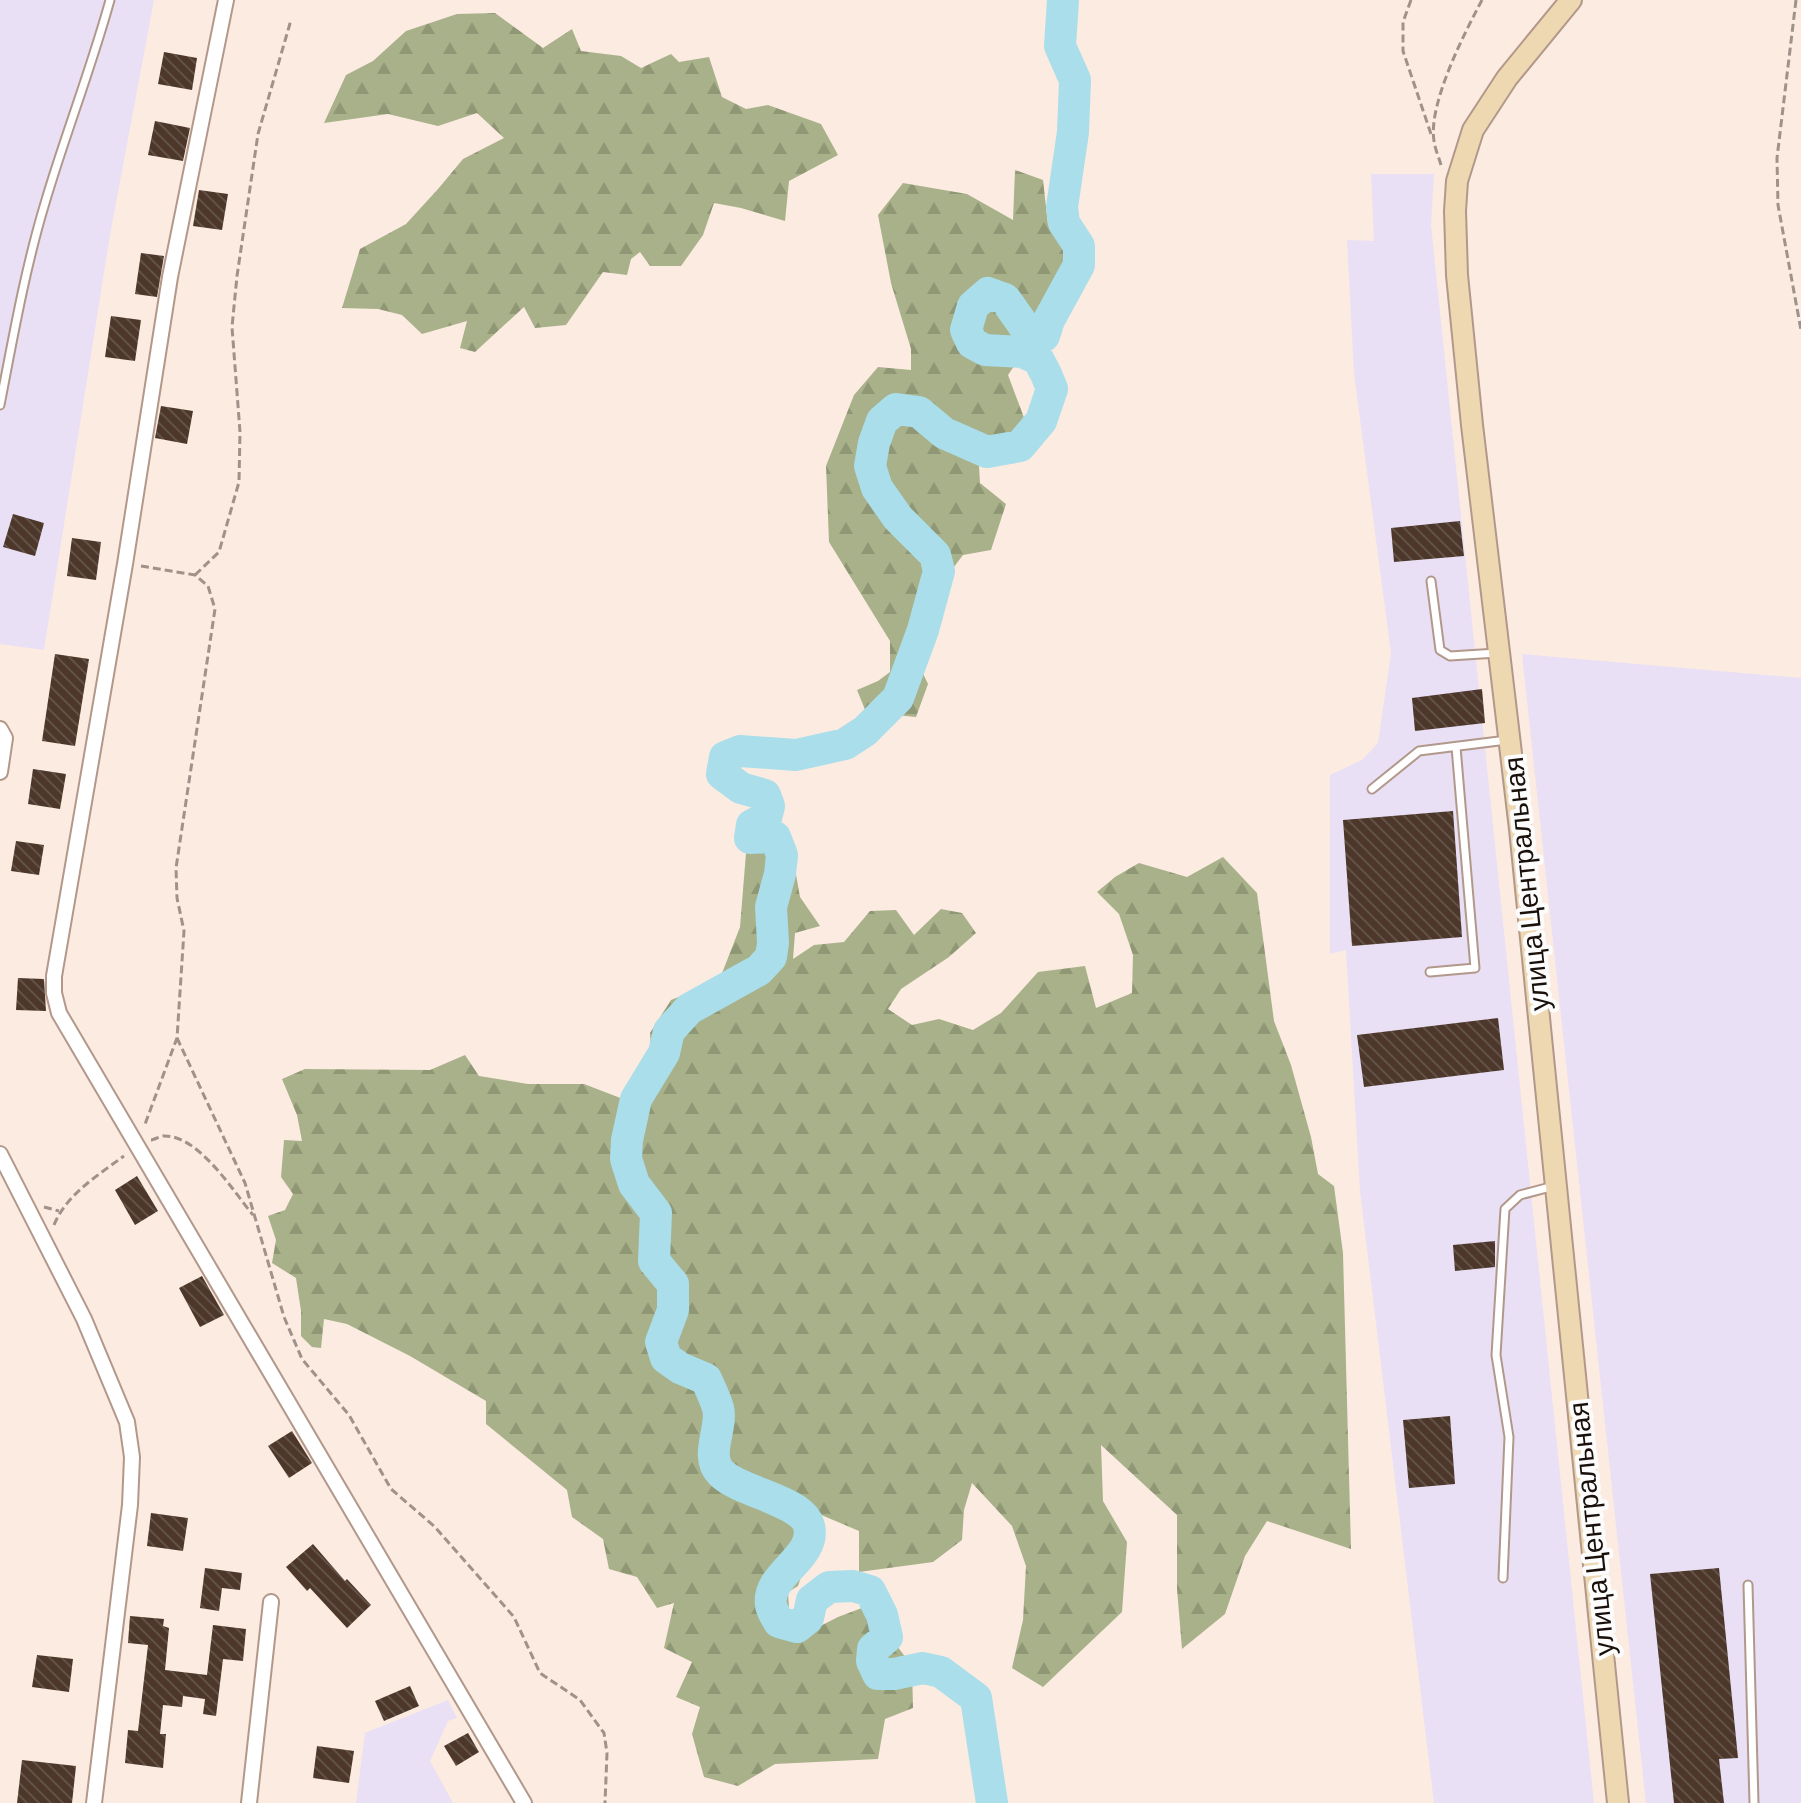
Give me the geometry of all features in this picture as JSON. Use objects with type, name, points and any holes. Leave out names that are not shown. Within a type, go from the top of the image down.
[{"type":"main road","name":"улица Центральная","points":[[1571,0],[1507,78],[1473,130],[1457,181],[1455,211],[1457,275],[1472,425],[1509,740],[1618,1803]]},
{"type":"street","points":[[226,0],[170,277],[125,564],[54,976],[54,993],[59,1013],[524,1803]]},
{"type":"street","points":[[0,729],[5,738],[0,772]]},
{"type":"street","points":[[0,1154],[84,1319],[127,1422],[132,1457],[130,1505],[94,1803]]},
{"type":"street","points":[[249,1803],[271,1602]]},
{"type":"lane","points":[[0,405],[27,267],[110,0]]},
{"type":"lane","points":[[1431,581],[1440,650],[1450,656],[1499,653]]},
{"type":"lane","points":[[1372,789],[1419,751],[1509,740]]},
{"type":"lane","points":[[1430,972],[1475,968],[1456,747]]},
{"type":"lane","points":[[1503,1578],[1509,1437],[1496,1355],[1505,1209],[1520,1195],[1556,1186]]},
{"type":"lane","points":[[1748,1585],[1754,1803]]},
{"type":"path","points":[[1411,0],[1403,22],[1403,51],[1442,169]]},
{"type":"path","points":[[1433,140],[1435,110],[1460,42],[1482,0]]},
{"type":"path","points":[[1796,0],[1777,158],[1778,205],[1801,330]]},
{"type":"path","points":[[195,575],[219,552],[239,482],[240,432],[232,327],[237,276],[258,134],[291,20]]},
{"type":"path","points":[[125,564],[195,575],[208,586],[215,609],[176,868],[177,898],[184,931],[177,1038],[138,1146]]},
{"type":"path","points":[[177,1038],[245,1183],[284,1317],[302,1359],[349,1415],[391,1489],[434,1526],[514,1617],[540,1673],[580,1700],[604,1733],[607,1753],[605,1803]]},
{"type":"path","points":[[46,1244],[59,1211],[92,1180],[138,1146],[162,1135],[183,1141],[206,1156],[255,1218]]},
{"type":"shaded area","points":[[0,0],[154,0],[110,235],[44,650],[0,644]]},
{"type":"shaded area","points":[[1371,174],[1434,174],[1431,225],[1594,1803],[1434,1803],[1360,1191],[1346,950],[1330,954],[1330,775],[1362,760],[1378,743],[1391,653],[1354,374],[1347,240],[1374,241]]},
{"type":"shaded area","points":[[1522,654],[1801,678],[1801,1803],[1646,1803]]},
{"type":"shaded area","points":[[448,1700],[457,1718],[448,1721],[430,1761],[453,1803],[356,1803],[365,1733]]},
{"type":"green space","points":[[495,13],[543,48],[572,29],[581,51],[621,56],[641,68],[671,54],[679,62],[709,57],[722,97],[746,109],[768,105],[821,124],[838,155],[789,181],[785,221],[714,203],[703,235],[681,266],[650,266],[640,252],[631,259],[627,275],[603,272],[566,325],[535,328],[524,307],[475,352],[460,348],[467,321],[422,334],[402,315],[378,309],[342,308],[360,249],[406,224],[463,159],[504,138],[477,113],[438,126],[388,114],[324,123],[346,75],[373,61],[406,31],[457,14]]},
{"type":"green space","points":[[1015,170],[1043,180],[1048,225],[1068,255],[1059,300],[1008,375],[1029,431],[980,446],[980,483],[1006,504],[991,550],[963,555],[938,588],[932,636],[918,663],[928,684],[916,717],[866,712],[857,690],[890,672],[890,641],[829,542],[826,466],[854,395],[878,367],[911,370],[911,349],[891,283],[878,215],[903,183],[967,194],[1013,220]]},
{"type":"green space","points":[[791,846],[800,897],[820,926],[795,933],[793,959],[814,945],[844,942],[870,911],[896,910],[914,935],[941,909],[962,913],[976,933],[949,957],[901,989],[888,1009],[912,1025],[939,1019],[973,1030],[1001,1013],[1038,972],[1085,966],[1096,1008],[1132,993],[1133,955],[1119,914],[1097,892],[1139,863],[1187,877],[1223,857],[1257,893],[1274,1021],[1291,1065],[1318,1174],[1334,1186],[1343,1253],[1351,1549],[1267,1521],[1245,1556],[1225,1614],[1182,1649],[1177,1589],[1177,1515],[1101,1445],[1103,1501],[1127,1542],[1122,1612],[1043,1687],[1012,1668],[1023,1620],[1026,1566],[1012,1526],[972,1483],[964,1510],[962,1540],[933,1562],[859,1572],[859,1531],[819,1514],[796,1514],[810,1550],[798,1586],[788,1592],[791,1641],[838,1617],[891,1597],[897,1646],[912,1666],[913,1708],[885,1719],[878,1759],[775,1764],[738,1786],[704,1777],[692,1734],[700,1707],[676,1697],[692,1662],[664,1648],[674,1603],[657,1608],[637,1577],[609,1569],[603,1539],[572,1517],[567,1490],[486,1424],[486,1401],[410,1356],[347,1324],[324,1319],[321,1348],[312,1347],[301,1336],[296,1278],[272,1263],[276,1240],[268,1216],[285,1210],[293,1194],[281,1177],[284,1140],[302,1141],[297,1115],[282,1079],[305,1069],[430,1070],[465,1055],[479,1076],[528,1084],[584,1084],[623,1099],[652,1069],[650,1033],[671,1000],[719,981],[740,927],[746,853]]},
{"type":"building","points":[[164,52],[197,58],[192,90],[158,84]]},
{"type":"building","points":[[155,121],[190,128],[183,161],[148,155]]},
{"type":"building","points":[[199,190],[228,194],[222,230],[193,226]]},
{"type":"building","points":[[141,253],[164,256],[157,297],[135,294]]},
{"type":"building","points":[[111,316],[141,320],[135,361],[105,357]]},
{"type":"building","points":[[161,406],[193,411],[187,444],[155,438]]},
{"type":"building","points":[[13,514],[44,523],[35,556],[3,547]]},
{"type":"building","points":[[1460,521],[1464,556],[1394,562],[1391,528]]},
{"type":"building","points":[[72,538],[101,542],[96,580],[67,576]]},
{"type":"building","points":[[55,654],[89,659],[75,746],[42,741]]},
{"type":"building","points":[[1482,689],[1485,723],[1415,731],[1412,698]]},
{"type":"building","points":[[33,769],[66,774],[60,809],[28,804]]},
{"type":"building","points":[[1453,811],[1462,937],[1352,946],[1343,820]]},
{"type":"building","points":[[16,841],[44,845],[39,875],[11,871]]},
{"type":"building","points":[[18,978],[44,979],[46,1011],[16,1010]]},
{"type":"building","points":[[1498,1018],[1504,1070],[1364,1087],[1357,1035]]},
{"type":"building","points":[[137,1176],[158,1211],[135,1225],[115,1190]]},
{"type":"building","points":[[1495,1241],[1495,1267],[1455,1271],[1453,1245]]},
{"type":"building","points":[[202,1276],[224,1315],[200,1327],[179,1288]]},
{"type":"building","points":[[1450,1416],[1455,1484],[1409,1488],[1403,1420]]},
{"type":"building","points":[[292,1431],[312,1463],[289,1478],[268,1446]]},
{"type":"building","points":[[151,1513],[188,1518],[183,1551],[147,1546]]},
{"type":"building","points":[[313,1544],[371,1605],[347,1628],[286,1567]]},
{"type":"building","points":[[205,1568],[242,1573],[240,1590],[222,1588],[219,1611],[200,1608]]},
{"type":"building","points":[[1719,1568],[1738,1758],[1719,1759],[1724,1803],[1674,1803],[1650,1574]]},
{"type":"building","points":[[130,1616],[164,1619],[163,1626],[169,1628],[165,1670],[207,1675],[213,1625],[246,1629],[243,1661],[223,1659],[216,1716],[203,1714],[205,1699],[183,1696],[182,1707],[163,1705],[160,1734],[166,1734],[163,1768],[125,1763],[128,1730],[138,1731],[148,1645],[128,1643]]},
{"type":"building","points":[[37,1655],[73,1659],[69,1692],[32,1687]]},
{"type":"building","points":[[410,1686],[419,1706],[384,1721],[375,1701]]},
{"type":"building","points":[[468,1733],[479,1752],[456,1766],[444,1746]]},
{"type":"building","points":[[317,1746],[354,1751],[349,1783],[313,1778]]},
{"type":"building","points":[[22,1760],[76,1766],[72,1803],[17,1803]]},
{"type":"waterway","points":[[992,1803],[976,1698],[941,1672],[923,1668],[878,1674],[872,1661],[873,1649],[887,1637],[882,1615],[870,1591],[853,1586],[829,1587],[812,1600],[808,1618],[797,1627],[779,1622],[775,1616],[771,1605],[772,1594],[776,1584],[806,1547],[809,1526],[795,1510],[730,1480],[716,1466],[714,1450],[718,1408],[706,1379],[666,1358],[661,1342],[673,1310],[673,1284],[654,1261],[656,1213],[634,1184],[626,1159],[636,1099],[664,1053],[669,1031],[689,1009],[759,970],[771,957],[771,907],[782,855],[775,837],[750,838],[752,825],[766,818],[769,806],[765,795],[741,788],[722,774],[725,757],[740,751],[796,755],[845,744],[865,731],[898,698],[923,630],[939,571],[935,555],[898,518],[877,488],[870,466],[882,421],[896,409],[919,412],[944,433],[987,452],[1020,446],[1041,421],[1052,389],[1038,359],[1022,352],[985,350],[972,343],[966,330],[973,306],[988,293],[1005,299],[1031,336],[1044,336],[1049,320],[1079,265],[1079,246],[1064,223],[1062,207],[1073,132],[1075,80],[1060,46],[1063,0]]}]
